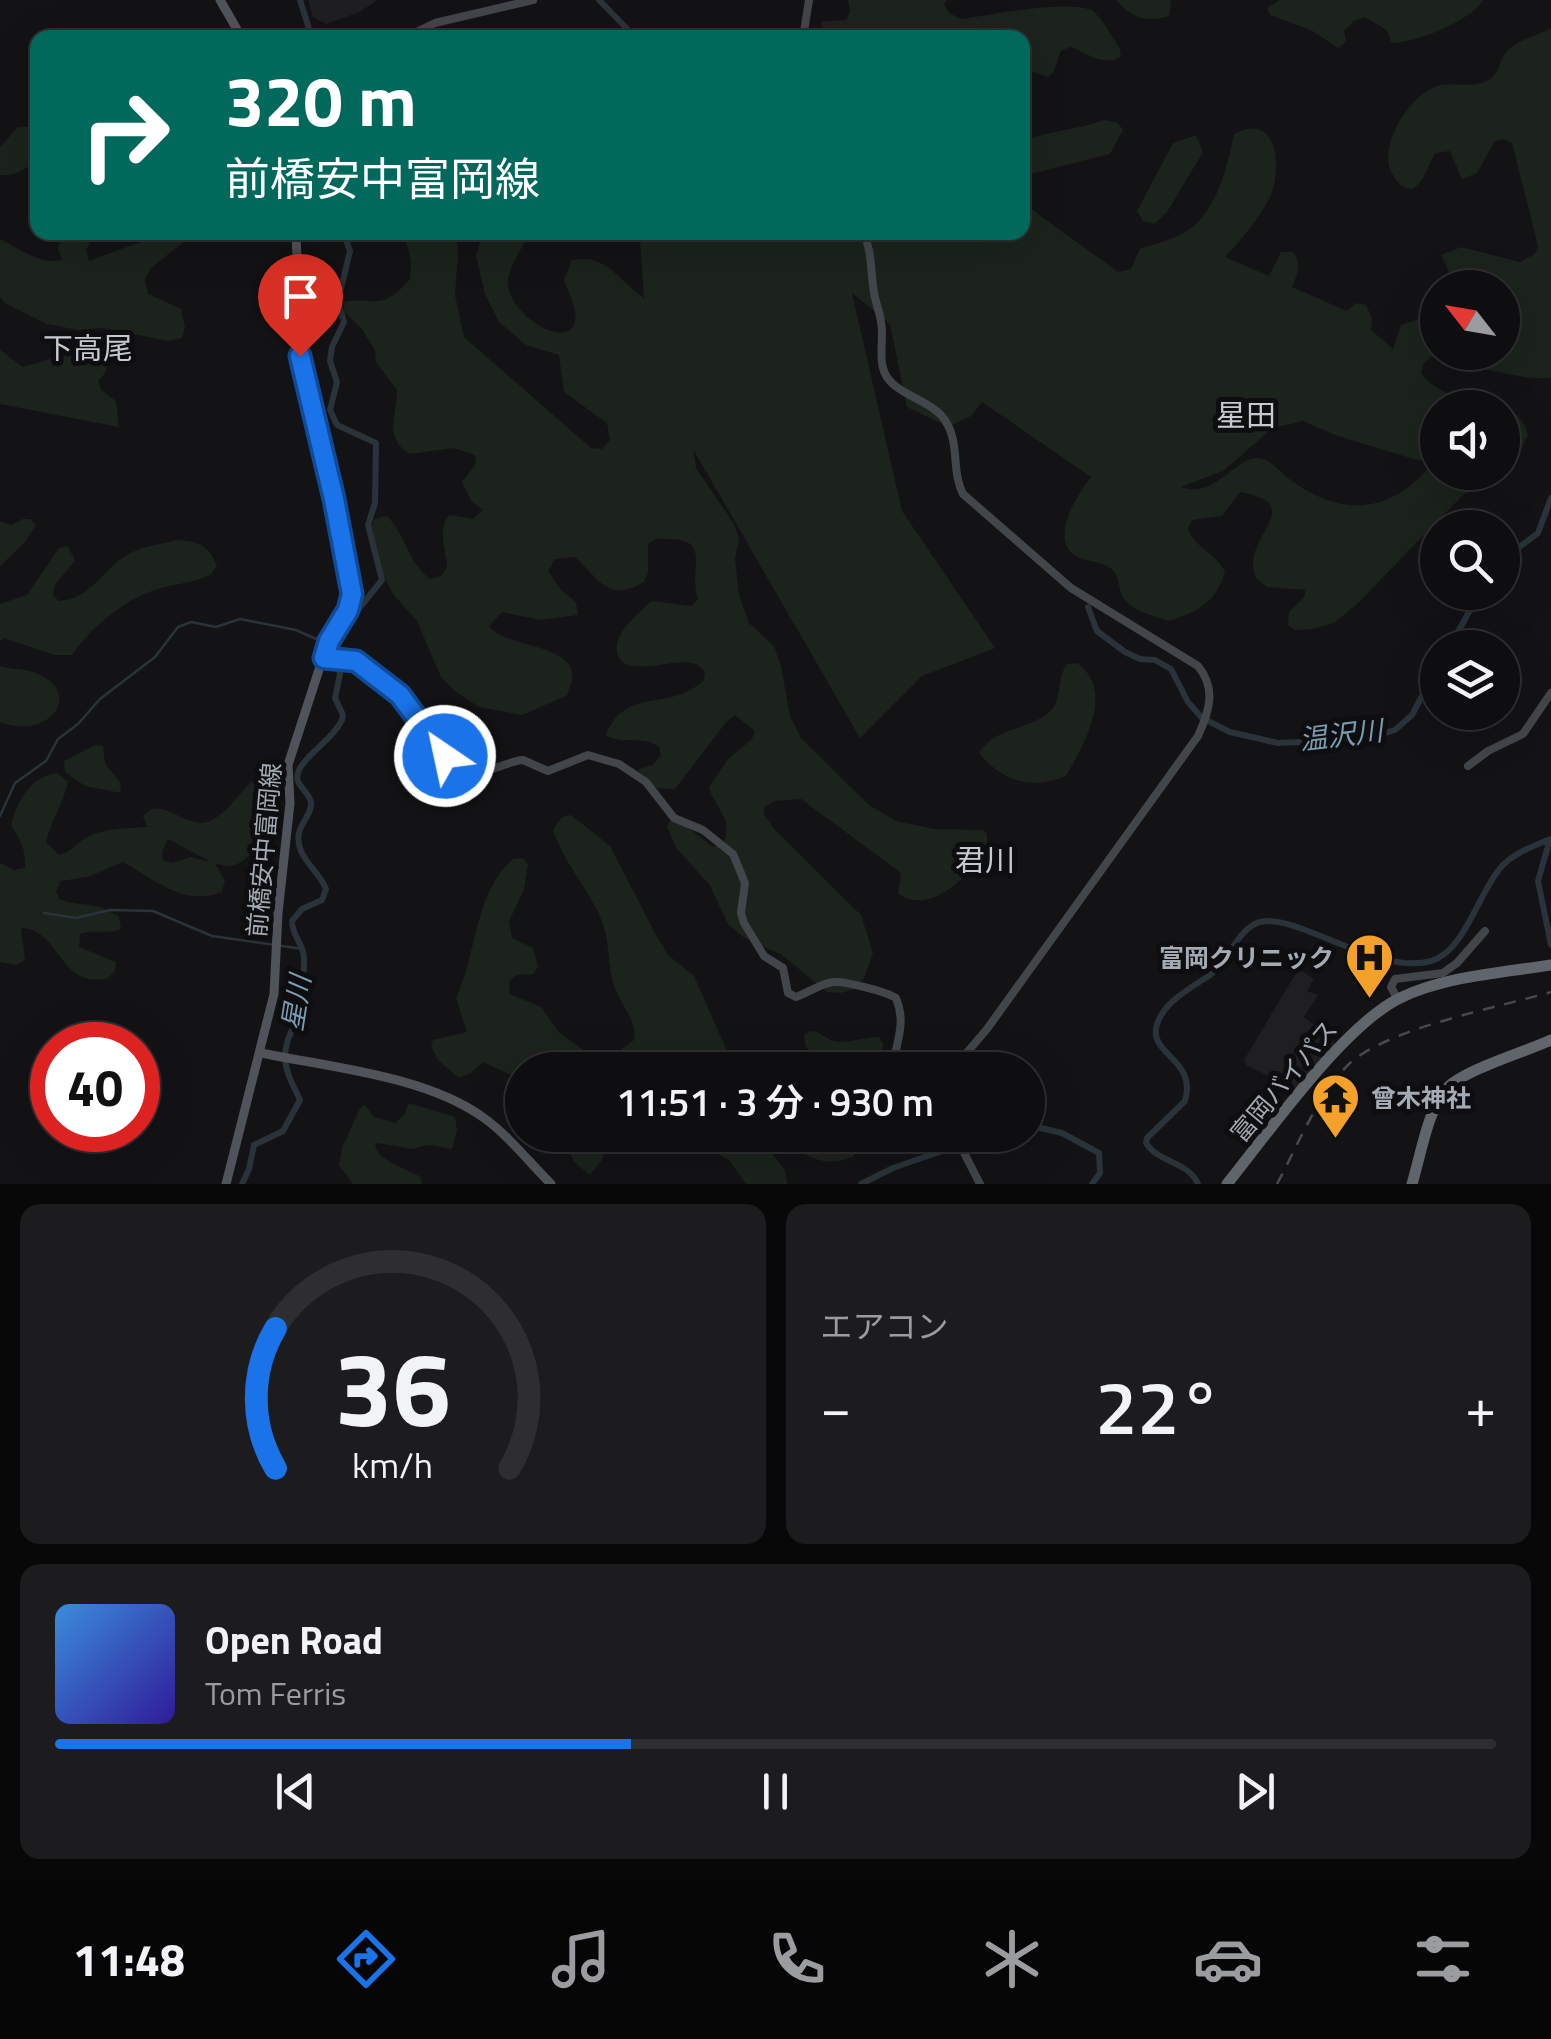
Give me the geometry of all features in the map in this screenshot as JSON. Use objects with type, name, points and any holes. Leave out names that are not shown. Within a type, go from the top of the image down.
[{"type":"highway","name":"富岡バイパス","points":[[1231,1184],[1343,1050],[1399,1002],[1478,979],[1551,967]]},
{"type":"highway","points":[[1412,1184],[1434,1110],[1446,1089],[1461,1078],[1549,1041]]},
{"type":"main road","points":[[220,0],[237,30]]},
{"type":"main road","name":"前橋安中富岡線","points":[[226,1184],[275,984],[276,927],[290,802],[288,765],[331,658],[329,641],[348,610],[352,594],[334,499],[301,366],[296,240]]},
{"type":"main road","points":[[260,1056],[429,1092],[469,1108],[486,1119],[550,1184]]},
{"type":"street","points":[[421,30],[534,0]]},
{"type":"street","points":[[803,30],[809,0]]},
{"type":"street","points":[[866,240],[882,323],[883,370],[892,385],[930,405],[943,417],[954,436],[958,484],[963,494],[1071,588],[1198,666],[1209,686],[1205,720],[1198,736],[968,1052]]},
{"type":"street","points":[[331,658],[356,661],[400,695],[437,750],[455,762],[483,770],[523,760],[548,771],[588,755],[619,764],[636,774],[674,818],[702,830],[733,854],[745,883],[741,914],[744,923],[764,956],[783,968],[788,993],[796,997],[832,982],[885,992],[896,998],[901,1040],[897,1052]]},
{"type":"street","points":[[1468,766],[1522,734],[1551,693]]},
{"type":"street","points":[[1399,1002],[1391,987],[1394,979],[1443,973],[1457,964],[1485,931]]},
{"type":"street","points":[[962,1152],[980,1184]]},
{"type":"shaded area","points":[[308,0],[377,0],[360,12],[326,24],[313,17]]},
{"type":"shaded area","points":[[848,0],[947,0],[944,4],[949,13],[961,19],[1028,9],[1079,7],[1092,10],[1100,18],[1121,57],[1101,60],[1070,47],[1061,51],[1048,77],[1030,71],[1030,30],[823,30],[821,22],[846,20],[850,12]]},
{"type":"shaded area","points":[[1116,0],[1171,0],[1169,16],[1140,17]]},
{"type":"shaded area","points":[[1280,0],[1483,1],[1455,23],[1401,42],[1391,43],[1387,30],[1365,17],[1344,31],[1346,42],[1338,48],[1311,30],[1270,15],[1267,8]]},
{"type":"shaded area","points":[[1551,28],[1551,378],[1487,370],[1520,370],[1520,270],[1448,270],[1441,255],[1461,247],[1520,262],[1535,254],[1538,246],[1512,143],[1495,141],[1477,173],[1462,179],[1450,151],[1435,153],[1413,189],[1397,181],[1388,160],[1401,119],[1420,96],[1442,85],[1488,80],[1509,49]]},
{"type":"shaded area","points":[[1104,120],[1118,123],[1123,130],[1110,154],[1030,174],[1030,140]]},
{"type":"shaded area","points":[[18,127],[30,128],[30,164],[24,169],[0,175],[0,147]]},
{"type":"shaded area","points":[[1249,129],[1260,130],[1269,137],[1274,147],[1276,174],[1260,215],[1225,257],[1269,276],[1281,252],[1293,252],[1298,265],[1292,287],[1347,311],[1356,303],[1366,305],[1372,318],[1371,330],[1393,349],[1401,325],[1420,320],[1421,373],[1441,390],[1420,390],[1420,461],[1303,421],[1273,428],[1223,471],[1181,487],[1204,488],[1257,458],[1310,492],[1350,505],[1369,505],[1387,499],[1420,477],[1420,490],[1474,490],[1464,494],[1448,510],[1420,510],[1420,539],[1334,623],[1295,630],[1288,625],[1289,612],[1305,596],[1305,590],[1267,587],[1256,578],[1253,567],[1256,549],[1271,518],[1268,503],[1240,492],[1222,516],[1192,520],[1188,529],[1225,572],[1217,591],[1197,610],[1168,621],[1142,612],[1125,600],[1111,569],[1078,557],[1067,546],[1064,536],[1069,514],[1091,477],[982,402],[971,416],[948,427],[907,407],[890,324],[852,293],[902,511],[995,648],[922,676],[860,738],[693,449],[696,468],[734,524],[739,539],[735,558],[739,595],[749,623],[774,646],[790,716],[801,738],[869,805],[896,821],[934,829],[983,830],[987,834],[987,847],[960,880],[937,896],[911,899],[898,894],[901,873],[801,799],[775,801],[764,807],[774,829],[861,915],[873,953],[864,978],[854,989],[841,993],[827,992],[782,955],[743,937],[728,924],[709,884],[677,849],[667,827],[670,821],[681,822],[713,847],[723,843],[727,827],[709,787],[728,759],[752,739],[755,731],[735,715],[675,789],[651,787],[638,779],[639,769],[653,765],[661,755],[659,747],[606,735],[625,710],[691,690],[704,680],[705,672],[692,663],[634,666],[618,656],[618,639],[652,601],[692,606],[698,599],[696,558],[691,545],[670,539],[651,542],[644,582],[622,590],[605,586],[575,557],[555,559],[548,571],[561,590],[576,602],[578,615],[540,620],[502,612],[489,626],[498,634],[560,656],[569,665],[572,678],[566,696],[522,715],[479,707],[456,692],[441,677],[417,621],[393,594],[370,531],[374,519],[387,516],[423,573],[430,579],[441,576],[447,567],[445,521],[449,515],[473,519],[483,510],[472,502],[462,482],[476,464],[475,455],[454,448],[409,454],[401,447],[393,425],[397,390],[376,362],[375,350],[361,328],[344,312],[343,302],[385,300],[400,290],[410,279],[406,240],[457,240],[455,295],[464,337],[591,448],[602,449],[610,440],[607,423],[564,392],[559,355],[526,345],[499,322],[485,294],[476,256],[481,240],[526,240],[510,270],[511,297],[531,320],[557,332],[568,331],[574,324],[575,310],[564,280],[572,260],[604,265],[644,298],[640,241],[630,240],[1030,240],[1030,208],[1118,272],[1131,269],[1140,249],[1196,224],[1219,188],[1234,134]]},
{"type":"shaded area","points":[[1196,135],[1203,152],[1167,212],[1154,224],[1143,221],[1137,211],[1173,143]]},
{"type":"shaded area","points":[[0,239],[46,260],[62,260],[58,249],[60,240],[91,240],[86,250],[89,261],[146,240],[186,240],[151,268],[145,279],[148,294],[181,309],[185,328],[182,338],[168,341],[103,328],[78,330],[47,324],[0,298]]},
{"type":"shaded area","points":[[0,350],[23,367],[76,351],[102,352],[108,360],[106,372],[98,381],[101,390],[116,401],[119,427],[0,404]]},
{"type":"shaded area","points":[[1520,419],[1528,435],[1520,451]]},
{"type":"shaded area","points":[[23,519],[36,525],[0,566],[0,521],[11,525]]},
{"type":"shaded area","points":[[177,540],[197,543],[210,553],[217,566],[211,574],[131,601],[98,625],[72,655],[55,655],[4,638],[0,641],[0,604],[27,595],[59,548],[68,546],[75,561],[55,584],[53,595],[59,601],[87,590],[130,553]]},
{"type":"shaded area","points":[[1077,663],[1094,688],[1095,703],[1088,734],[1066,776],[1041,783],[1018,781],[988,763],[979,753],[986,745],[1047,714],[1056,703],[1067,664]]},
{"type":"shaded area","points":[[0,666],[33,672],[52,683],[59,703],[54,713],[33,725],[0,722]]},
{"type":"shaded area","points":[[95,745],[103,746],[105,764],[120,782],[121,793],[85,786],[65,772],[64,761]]},
{"type":"shaded area","points":[[275,769],[280,775],[266,828],[242,861],[229,866],[215,864],[225,880],[222,892],[208,896],[183,894],[123,862],[88,877],[61,881],[56,891],[59,899],[103,908],[119,917],[121,929],[80,934],[79,947],[116,962],[115,971],[107,979],[78,975],[44,938],[21,928],[25,960],[17,965],[0,962],[0,863],[14,870],[25,868],[22,846],[11,826],[21,799],[33,784],[57,773],[68,782],[46,842],[59,855],[94,834],[148,827],[143,817],[157,808],[198,823],[207,822],[225,811],[265,772]],"holes":[[[168,839],[210,862],[190,857],[173,863],[163,860]]]},
{"type":"shaded area","points":[[571,815],[610,846],[669,956],[694,976],[728,1052],[619,1052],[634,1040],[631,1020],[613,981],[602,921],[553,830],[562,817]]},
{"type":"shaded area","points":[[523,858],[528,864],[524,890],[509,921],[512,938],[533,948],[538,966],[534,974],[517,975],[509,981],[510,994],[541,1007],[558,1031],[585,1052],[505,1052],[505,1072],[483,1062],[459,1078],[438,1060],[431,1046],[433,1040],[467,1032],[456,998],[483,906],[500,873],[513,859]]},
{"type":"shaded area","points":[[1302,971],[1314,979],[1307,991],[1318,995],[1304,1017],[1338,1046],[1297,1090],[1246,1065],[1244,1060],[1296,973]]},
{"type":"shaded area","points":[[817,1032],[839,1042],[879,1037],[882,1052],[813,1052],[806,1048],[804,1035]]},
{"type":"shaded area","points":[[409,1103],[455,1117],[457,1130],[452,1149],[428,1145],[412,1149],[377,1143],[380,1155],[421,1177],[422,1184],[353,1184],[339,1165],[342,1148],[360,1108],[365,1105],[374,1117],[395,1123]]},
{"type":"shaded area","points":[[569,1152],[604,1152],[590,1175],[574,1162]]},
{"type":"shaded area","points":[[715,1152],[771,1152],[785,1171],[787,1184],[746,1184],[730,1161]]},
{"type":"shaded area","points":[[800,1152],[855,1152],[854,1156],[833,1162]]},
{"type":"waterway","points":[[300,0],[309,30]]},
{"type":"waterway","name":"星川","points":[[599,0],[628,30]]},
{"type":"waterway","name":"星川","points":[[242,1184],[254,1145],[283,1131],[300,1100],[285,1056],[300,1012],[303,985],[304,957],[292,921],[302,909],[322,900],[326,889],[298,841],[311,803],[298,774],[342,720],[335,698],[340,674],[335,647],[382,580],[368,525],[375,503],[376,443],[337,425],[330,410],[337,382],[330,361],[332,347],[344,322],[338,301],[350,251],[346,240]]},
{"type":"waterway","name":"温沢川","points":[[1520,546],[1538,533],[1551,498]]},
{"type":"waterway","name":"温沢川","points":[[1088,607],[1097,631],[1125,652],[1171,669],[1188,702],[1202,718],[1230,732],[1278,743],[1301,742],[1319,734],[1379,735],[1395,730],[1412,715],[1420,700]]},
{"type":"waterway","name":"温沢川","points":[[1459,630],[1470,610]]},
{"type":"waterway","points":[[0,816],[15,783],[46,761],[58,739],[100,699],[155,657],[178,627],[191,622],[216,627],[240,619],[296,630],[323,642]]},
{"type":"waterway","points":[[1550,839],[1538,881],[1551,945]]},
{"type":"waterway","points":[[1198,1184],[1187,1171],[1158,1155],[1146,1143],[1185,1101],[1185,1076],[1156,1037],[1159,1019],[1170,1004],[1217,969],[1248,929],[1270,921],[1289,924],[1385,959],[1431,961],[1453,946],[1503,865],[1550,839]]},
{"type":"waterway","points":[[44,913],[76,918],[110,910],[153,911],[212,936],[303,949]]},
{"type":"waterway","points":[[1045,1129],[1062,1133],[1099,1153],[1100,1173],[1092,1184]]},
{"type":"waterway","points":[[861,1184],[939,1152]]},
{"type":"railway","points":[[1277,1184],[1327,1091],[1348,1065],[1365,1052],[1415,1030],[1551,992]]},
{"type":"place","name":"富岡クリニック","points":[[1369,1000]]},
{"type":"place","name":"曾木神社","points":[[1336,1140]]},
{"type":"district","name":"下高尾","points":[[88,349]]},
{"type":"district","name":"星田","points":[[1246,416]]},
{"type":"district","name":"君川","points":[[985,861]]},
{"type":"route","points":[[300,356],[352,594],[324,658],[356,661],[400,695],[445,756]]}]
